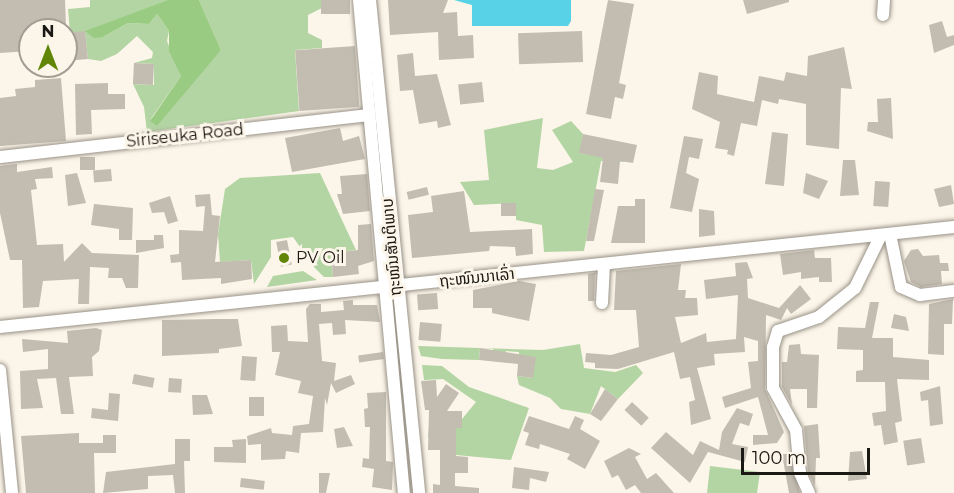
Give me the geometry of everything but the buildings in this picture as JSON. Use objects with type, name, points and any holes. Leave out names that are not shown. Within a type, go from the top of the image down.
[{"type":"street","name":"ຖະໜົນສັນຕິພາບ","points":[[359,0],[370,115],[419,493]]},
{"type":"street","name":"ຖະໜົນສັນຕິພາບ","points":[[370,0],[404,493]]},
{"type":"street","points":[[883,15],[884,0]]},
{"type":"street","name":"Siriseuka Road","points":[[0,157],[370,115]]},
{"type":"street","name":"ຖະໜົນນາເລົ່າ","points":[[0,327],[954,227]]},
{"type":"street","points":[[885,234],[901,287],[920,294],[954,291]]},
{"type":"street","points":[[808,493],[800,473],[796,430],[773,388],[778,331],[819,317],[855,288],[885,234]]},
{"type":"street","points":[[602,303],[604,264]]},
{"type":"street","points":[[0,370],[12,493]]},
{"type":"green space","points":[[90,0],[167,0],[86,31],[103,37],[128,23],[149,24],[157,14],[169,31],[167,41],[181,76],[150,120],[221,50],[199,0],[321,0],[322,8],[308,15],[308,33],[322,40],[322,48],[295,50],[299,111],[147,132],[144,107],[133,84],[154,85],[154,64],[134,63],[152,58],[153,52],[137,36],[117,54],[101,61],[88,59],[85,32],[78,32],[78,18],[69,18],[68,9],[90,7]]},
{"type":"green space","points":[[167,0],[199,0],[221,50],[157,126],[150,121],[181,76],[169,51],[169,31],[157,14],[149,24],[128,23],[103,37],[94,38],[85,31]]},
{"type":"green space","points":[[543,118],[537,168],[553,170],[573,162],[552,130],[571,121],[583,134],[580,153],[628,162],[601,161],[584,251],[544,252],[542,225],[516,220],[516,203],[474,205],[460,182],[489,180],[484,130]]},
{"type":"green space","points":[[320,173],[356,250],[331,253],[333,277],[324,277],[314,267],[293,237],[271,240],[271,257],[254,284],[251,260],[220,262],[218,234],[225,189],[240,178]]},
{"type":"green space","points":[[303,271],[317,280],[267,287],[273,276]]},
{"type":"green space","points":[[580,344],[584,368],[615,372],[636,365],[643,373],[618,399],[601,386],[590,414],[561,409],[550,398],[519,385],[517,376],[533,378],[518,364],[519,352],[506,351],[504,362],[493,361],[493,349],[480,348],[479,360],[442,359],[421,356],[418,346],[543,350]]},
{"type":"green space","points":[[422,365],[442,366],[469,387],[529,408],[511,460],[456,455],[456,437],[428,437],[429,427],[462,428],[462,419],[476,402],[443,379],[424,380]]},
{"type":"green space","points":[[710,466],[760,472],[757,493],[707,493]]},
{"type":"water","points":[[454,0],[571,0],[571,21],[568,26],[472,26],[472,5]]},
{"type":"place","name":"PV Oil","points":[[284,258]]}]
